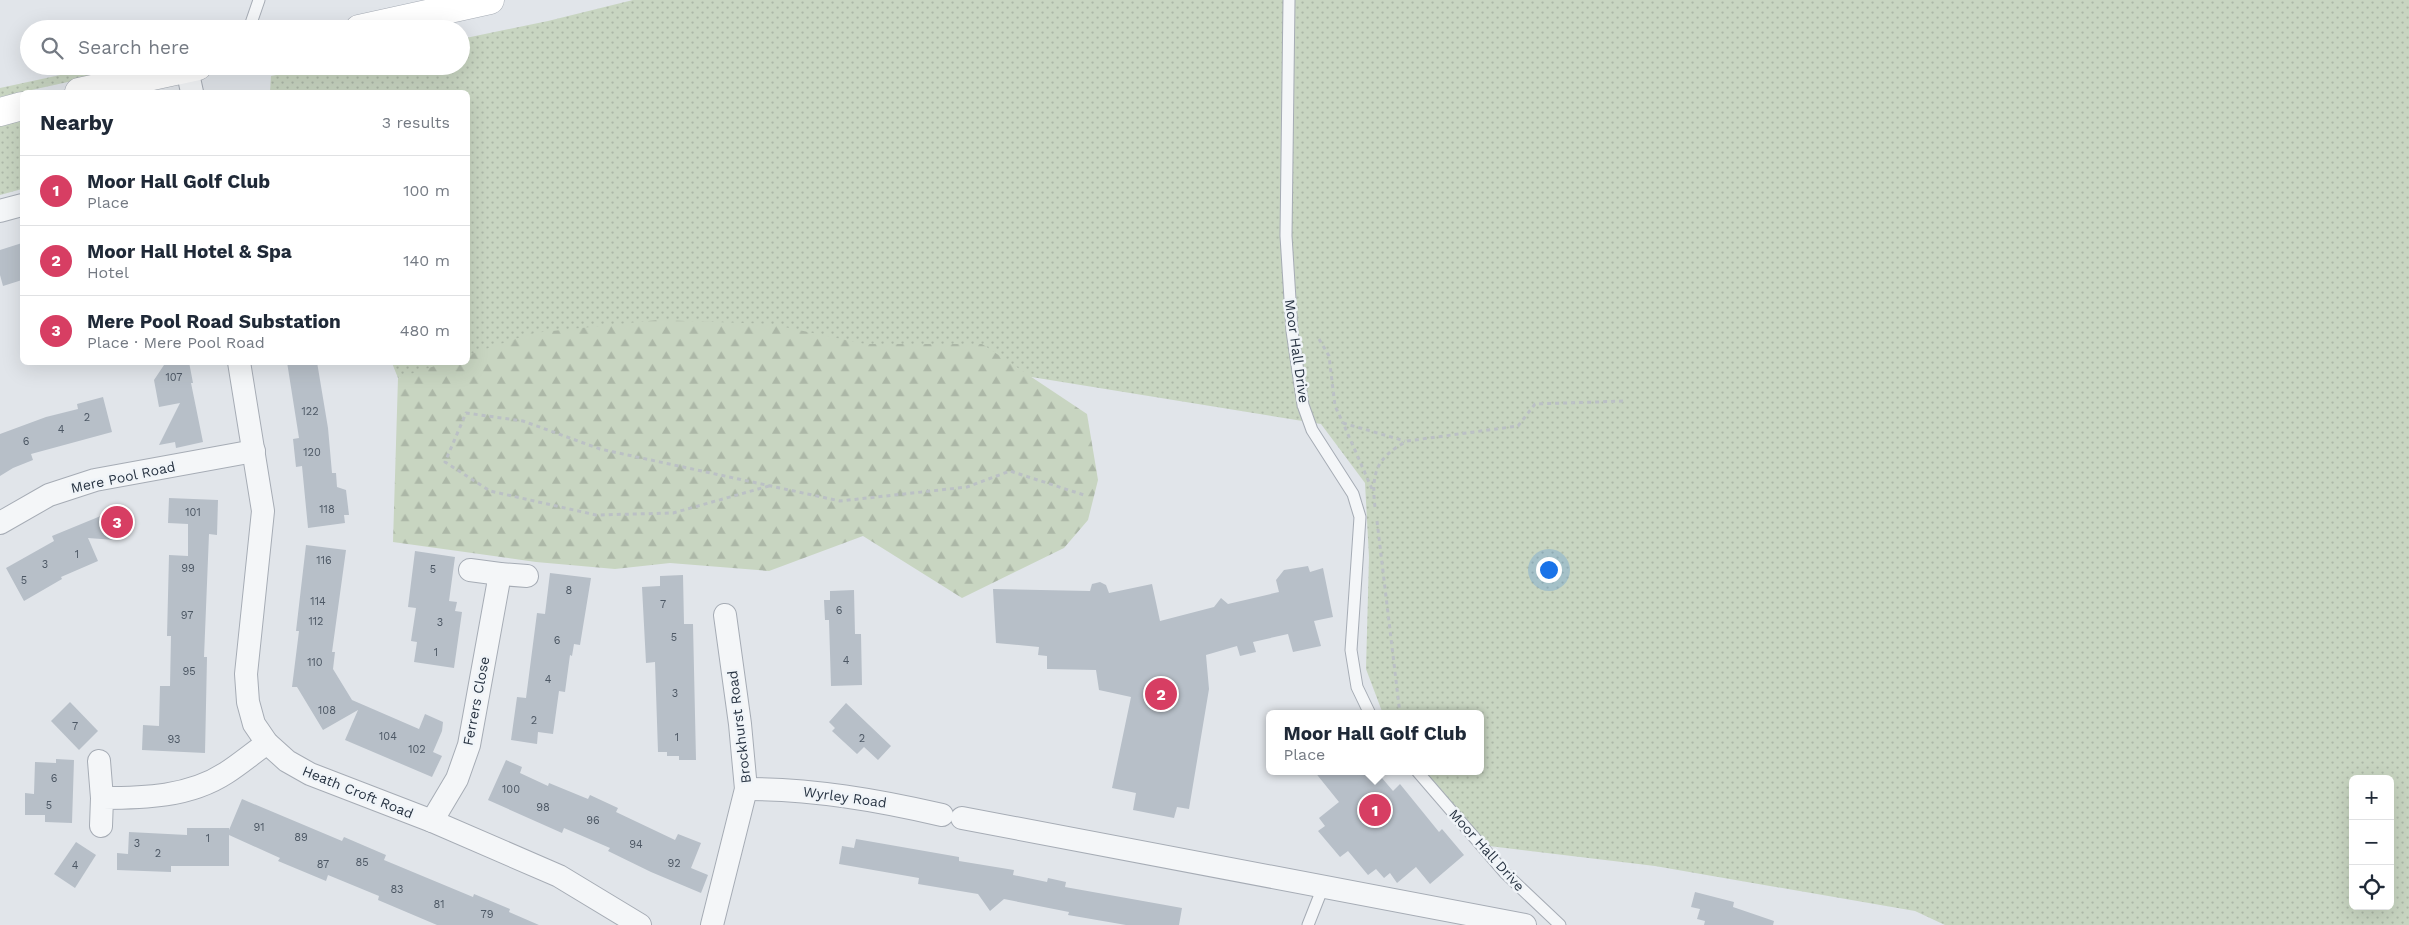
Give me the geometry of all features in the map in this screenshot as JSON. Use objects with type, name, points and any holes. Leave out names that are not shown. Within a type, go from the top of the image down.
[{"type":"street","points":[[400,20],[490,0]]},
{"type":"street","points":[[93,90],[192,76]]},
{"type":"street","points":[[0,112],[20,107]]},
{"type":"street","points":[[0,211],[20,205]]},
{"type":"street","name":"Heath Croft Road","points":[[240,365],[262,511],[247,683],[248,702],[254,724],[267,743],[287,761],[310,774],[432,821],[560,876],[640,925]]},
{"type":"street","name":"Mere Pool Road","points":[[0,523],[49,495],[95,480],[254,451]]},
{"type":"street","points":[[470,570],[527,576]]},
{"type":"street","name":"Ferrers Close","points":[[432,821],[457,779],[469,746],[500,574]]},
{"type":"street","name":"Brockhurst Road","points":[[712,925],[746,789],[740,724],[724,615]]},
{"type":"street","points":[[102,798],[150,798],[182,791],[225,774],[267,743]]},
{"type":"street","points":[[99,761],[102,826]]},
{"type":"street","name":"Wyrley Road","points":[[746,789],[786,789],[836,794],[1525,925]]},
{"type":"lane","points":[[252,20],[260,0]]},
{"type":"lane","name":"Moor Hall Drive","points":[[1289,0],[1286,236],[1292,331],[1303,405],[1312,430],[1353,494],[1360,517],[1351,650],[1357,687],[1368,710]]},
{"type":"lane","name":"Moor Hall Drive","points":[[1420,775],[1505,873],[1560,925]]},
{"type":"lane","points":[[1308,925],[1323,887]]},
{"type":"path","points":[[1320,339],[1329,356],[1335,406],[1373,491]]},
{"type":"path","points":[[1375,510],[1373,491],[1375,473],[1382,458],[1391,449],[1406,441],[1518,426],[1535,404],[1626,401]]},
{"type":"path","points":[[769,486],[673,513],[596,515],[490,491],[446,462],[466,413],[523,421],[600,449],[840,501],[967,487],[1010,471],[1084,495]]},
{"type":"path","points":[[1343,423],[1406,441]]},
{"type":"path","points":[[1376,520],[1400,710]]},
{"type":"green space","points":[[633,0],[2409,0],[2409,925],[1945,925],[1915,911],[1655,866],[1489,846],[1428,775],[1484,775],[1484,710],[1381,710],[1366,669],[1369,557],[1365,483],[1321,424],[989,370],[660,323],[470,363],[470,90],[270,90],[271,76],[276,75],[470,75],[470,37],[548,21]]},
{"type":"green space","points":[[60,75],[99,75],[32,90],[20,90],[20,93],[0,97],[0,88]]},
{"type":"green space","points":[[20,118],[20,190],[0,195],[0,123]]},
{"type":"green space","points":[[658,320],[770,324],[865,344],[982,344],[1087,414],[1098,480],[1088,520],[1064,548],[962,598],[863,536],[769,571],[670,563],[615,569],[536,562],[393,542],[398,378],[438,365],[470,365],[470,354],[533,333]]},
{"type":"green space","points":[[393,365],[460,365],[398,378]]},
{"type":"building","points":[[20,244],[20,281],[3,286],[0,275],[0,250]]},
{"type":"building","points":[[164,365],[190,365],[193,383],[191,383],[203,442],[176,448],[175,442],[159,445],[180,403],[159,407],[154,380]]},
{"type":"building","points":[[287,365],[318,365],[328,428],[332,473],[336,473],[337,487],[346,490],[349,515],[344,515],[345,523],[308,528],[302,466],[296,467],[293,439],[299,438]]},
{"type":"building","points":[[103,397],[112,432],[31,454],[33,460],[13,468],[0,476],[0,434],[46,417],[78,409],[77,404]]},
{"type":"building","points":[[169,498],[218,500],[217,535],[209,534],[204,657],[207,657],[205,753],[142,750],[143,725],[159,726],[160,686],[170,686],[171,636],[167,636],[169,555],[188,556],[188,524],[168,523]]},
{"type":"building","points":[[108,513],[127,514],[126,530],[115,529],[115,540],[88,538],[98,561],[61,577],[62,579],[24,601],[6,568],[54,541],[52,536]]},
{"type":"building","points":[[306,545],[346,550],[332,652],[335,652],[333,669],[352,700],[419,729],[425,714],[443,722],[442,731],[433,752],[442,756],[432,777],[345,740],[358,710],[323,730],[297,687],[292,687],[299,631],[296,631]]},
{"type":"building","points":[[415,551],[455,557],[449,601],[457,602],[455,611],[462,612],[454,668],[414,662],[417,642],[411,641],[416,608],[408,607]]},
{"type":"building","points":[[1308,566],[1310,572],[1323,568],[1333,617],[1314,621],[1321,646],[1293,652],[1288,634],[1253,642],[1256,652],[1240,656],[1237,646],[1206,655],[1209,689],[1189,809],[1177,807],[1174,818],[1133,810],[1136,793],[1112,788],[1131,697],[1099,690],[1096,670],[1047,669],[1047,656],[1038,655],[1039,647],[996,643],[993,589],[1090,591],[1092,584],[1100,582],[1106,585],[1109,593],[1152,584],[1160,621],[1214,607],[1221,598],[1228,604],[1279,592],[1276,580],[1284,570]]},
{"type":"building","points":[[550,573],[591,578],[580,645],[574,644],[572,656],[570,655],[565,692],[559,691],[553,734],[538,732],[537,744],[511,740],[517,697],[526,698],[537,613],[545,614]]},
{"type":"building","points":[[683,575],[684,624],[693,624],[696,760],[679,760],[679,756],[667,756],[667,752],[658,752],[655,662],[646,663],[642,587],[660,586],[660,576]]},
{"type":"building","points":[[854,590],[855,634],[861,634],[862,685],[831,686],[829,620],[825,620],[824,600],[830,600],[830,591]]},
{"type":"building","points":[[70,702],[98,731],[79,750],[51,721]]},
{"type":"building","points":[[846,703],[891,746],[878,760],[864,747],[857,754],[832,731],[835,728],[829,722]]},
{"type":"building","points":[[56,759],[74,760],[72,823],[45,822],[45,815],[25,815],[25,793],[34,794],[35,762],[56,763]]},
{"type":"building","points":[[506,760],[522,767],[520,773],[548,786],[549,783],[588,799],[590,795],[618,808],[616,812],[675,840],[678,834],[701,843],[691,868],[708,875],[701,893],[608,851],[610,848],[564,828],[562,833],[488,800]]},
{"type":"building","points":[[1317,775],[1379,775],[1393,791],[1400,784],[1439,832],[1442,829],[1464,855],[1430,884],[1416,867],[1397,883],[1390,873],[1384,878],[1376,869],[1368,875],[1348,851],[1340,857],[1318,831],[1325,826],[1319,818],[1339,802]]},
{"type":"building","points":[[242,799],[342,841],[344,837],[386,855],[384,860],[473,897],[474,894],[510,909],[509,912],[539,925],[437,925],[378,900],[379,896],[328,875],[326,881],[278,861],[280,858],[229,835],[229,866],[171,866],[171,872],[117,870],[117,853],[128,854],[129,832],[187,835],[187,828],[229,828],[229,830]]},
{"type":"building","points":[[856,839],[959,857],[959,861],[1014,870],[1013,875],[1047,882],[1048,878],[1066,882],[1065,887],[1182,908],[1179,925],[1126,925],[1068,915],[1069,912],[1004,899],[990,911],[978,894],[918,884],[919,878],[839,864],[842,846],[854,848]]},
{"type":"building","points":[[76,842],[96,855],[75,888],[54,874]]},
{"type":"building","points":[[1695,892],[1734,902],[1733,907],[1774,921],[1773,925],[1704,925],[1705,921],[1697,919],[1700,909],[1691,907]]},
{"type":"place","name":"Mere Pool Road Substation","points":[[117,522]]},
{"type":"place","name":"Moor Hall Hotel & Spa","points":[[1161,694]]},
{"type":"place","name":"Moor Hall Golf Club","points":[[1375,810]]}]
